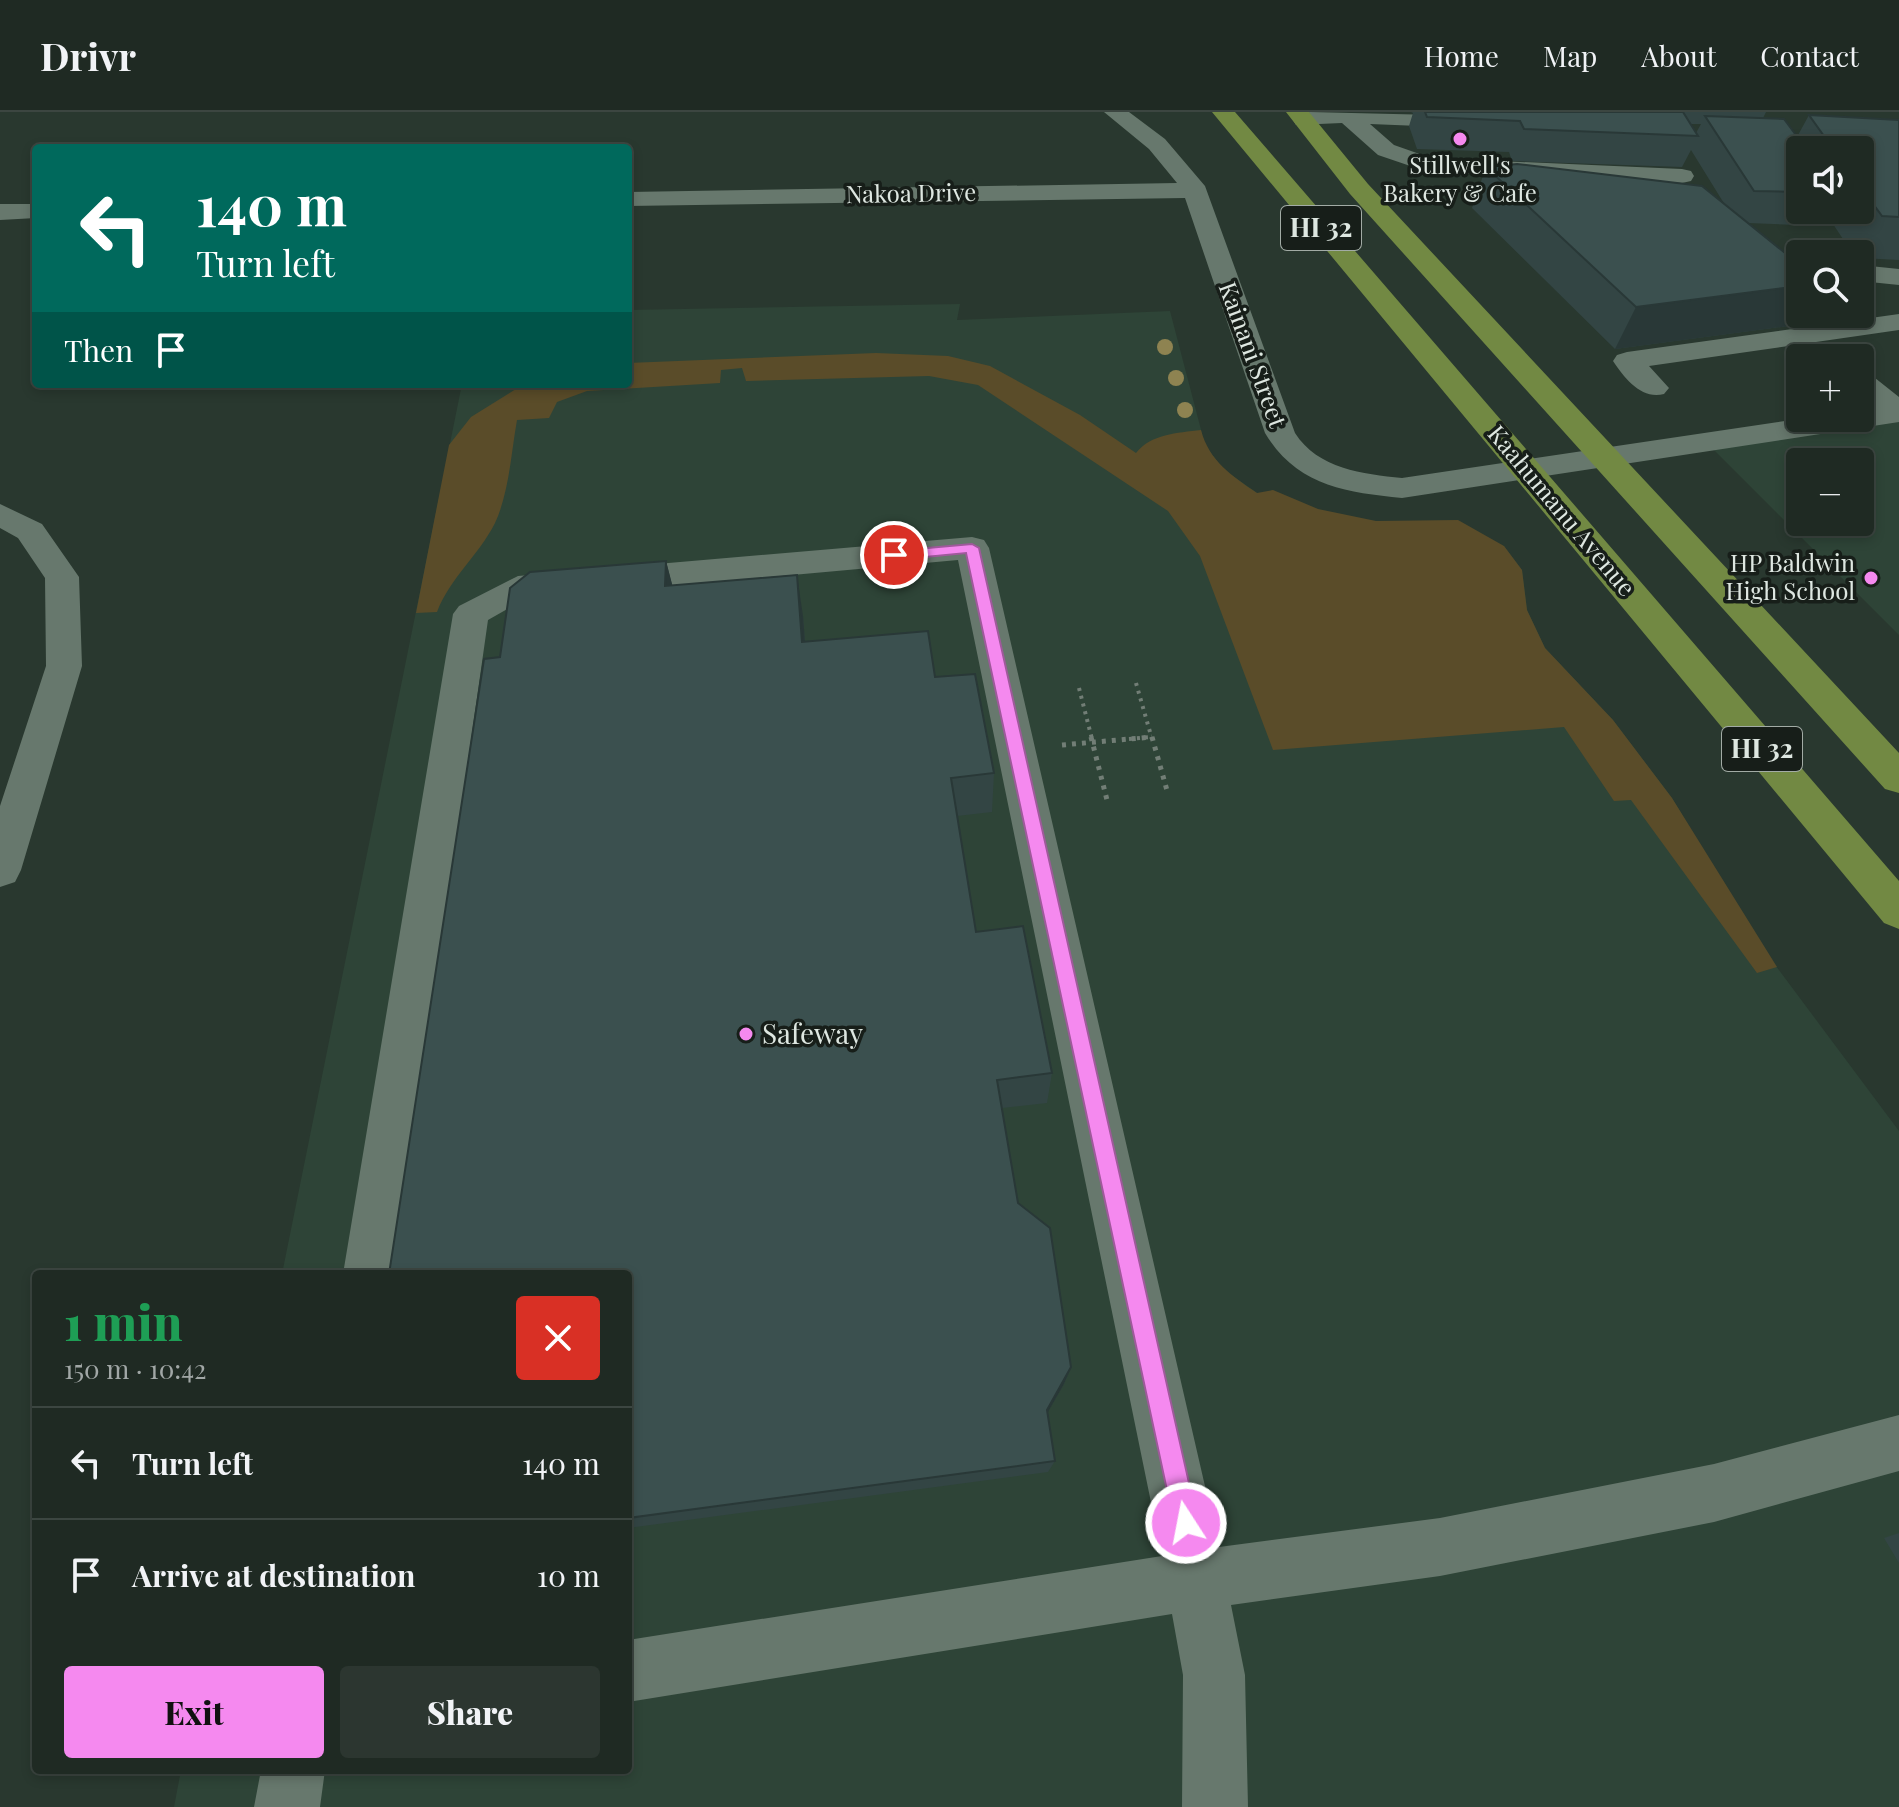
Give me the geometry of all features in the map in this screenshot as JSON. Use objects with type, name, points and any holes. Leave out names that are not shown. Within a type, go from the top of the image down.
[{"type":"main road","name":"Kaahumanu Avenue","points":[[1223,112],[1280,127],[1359,189],[1899,778]]},
{"type":"main road","name":"Kaahumanu Avenue","points":[[1280,127],[1527,470],[1899,911]]},
{"type":"street","name":"Kainani Street","points":[[1115,112],[1157,144],[1177,164],[1195,190],[1286,446],[1299,460],[1337,476],[1402,488],[1899,412]]},
{"type":"street","points":[[1280,127],[1345,115],[1489,122]]},
{"type":"street","points":[[1345,115],[1381,147],[1398,156],[1436,166],[1682,176]]},
{"type":"street","points":[[1359,189],[1371,174],[1398,156]]},
{"type":"street","name":"Nakoa Drive","points":[[632,199],[1195,190]]},
{"type":"street","points":[[0,212],[32,211]]},
{"type":"street","points":[[1874,274],[1899,277]]},
{"type":"street","points":[[1874,302],[1899,321]]},
{"type":"street","points":[[1654,388],[1627,361],[1899,321]]},
{"type":"street","points":[[1806,336],[1816,344]]},
{"type":"street","points":[[1716,349],[1741,371]]},
{"type":"street","points":[[1874,391],[1899,412]]},
{"type":"street","points":[[0,514],[30,531],[62,577],[64,666],[0,870]]},
{"type":"street","points":[[370,1270],[471,614],[518,588],[972,548],[1197,1580],[1214,1675],[1215,1807]]},
{"type":"street","points":[[632,1670],[1197,1580],[1440,1547],[1714,1493],[1899,1443]]},
{"type":"street","points":[[287,1807],[292,1774]]},
{"type":"path","points":[[1136,683],[1168,794]]},
{"type":"path","points":[[1079,688],[1107,800]]},
{"type":"path","points":[[1017,749],[1152,737]]},
{"type":"shaded area","points":[[960,304],[957,320],[1170,311],[1205,445],[1223,469],[1287,514],[1340,532],[1504,546],[1522,570],[1527,610],[1545,648],[1613,720],[1672,798],[1761,946],[1899,1131],[1899,1807],[174,1807],[180,1774],[632,1774],[632,1270],[283,1270],[461,388],[632,388],[632,310]]},
{"type":"shaded area","points":[[876,353],[948,356],[990,366],[1080,415],[1136,453],[1157,438],[1201,430],[1216,459],[1230,474],[1257,493],[1273,490],[1318,509],[1376,521],[1458,520],[1504,546],[1522,570],[1527,610],[1545,648],[1613,720],[1672,798],[1777,967],[1757,973],[1631,800],[1614,801],[1564,727],[1273,750],[1200,556],[1168,511],[978,385],[929,376],[746,381],[742,368],[721,370],[720,383],[587,391],[557,402],[549,418],[517,420],[507,486],[495,523],[449,588],[437,612],[416,613],[449,445],[471,417],[518,388],[632,388],[632,363]]},
{"type":"shaded area","name":"HP Baldwin High School","points":[[1899,413],[1899,635],[1800,536],[1874,536],[1874,448],[1786,448],[1786,522],[1707,443],[1786,431],[1874,432],[1874,417]]},
{"type":"building","points":[[1425,112],[1683,112],[1698,136],[1524,129],[1520,121],[1427,117]]},
{"type":"building","points":[[1809,115],[1899,120],[1899,217],[1882,216],[1874,205],[1874,136],[1824,136]]},
{"type":"building","points":[[1705,116],[1784,119],[1797,136],[1786,136],[1786,192],[1754,191]]},
{"type":"building","points":[[1517,164],[1702,186],[1786,254],[1786,288],[1636,307],[1486,167]]},
{"type":"building","name":"Safeway","points":[[666,561],[665,586],[797,575],[802,642],[928,631],[935,677],[975,674],[994,773],[951,778],[976,932],[1023,926],[1052,1073],[997,1080],[1018,1203],[1050,1228],[1071,1367],[1047,1410],[1055,1461],[632,1517],[632,1270],[390,1270],[484,659],[500,657],[510,588],[530,572]]},
{"type":"place","name":"Stillwell's Bakery & Cafe","points":[[1460,139]]},
{"type":"place","name":"HP Baldwin High School","points":[[1871,578]]},
{"type":"place","name":"Safeway","points":[[746,1034]]},
{"type":"route","points":[[894,555],[972,548],[1186,1523]]}]
